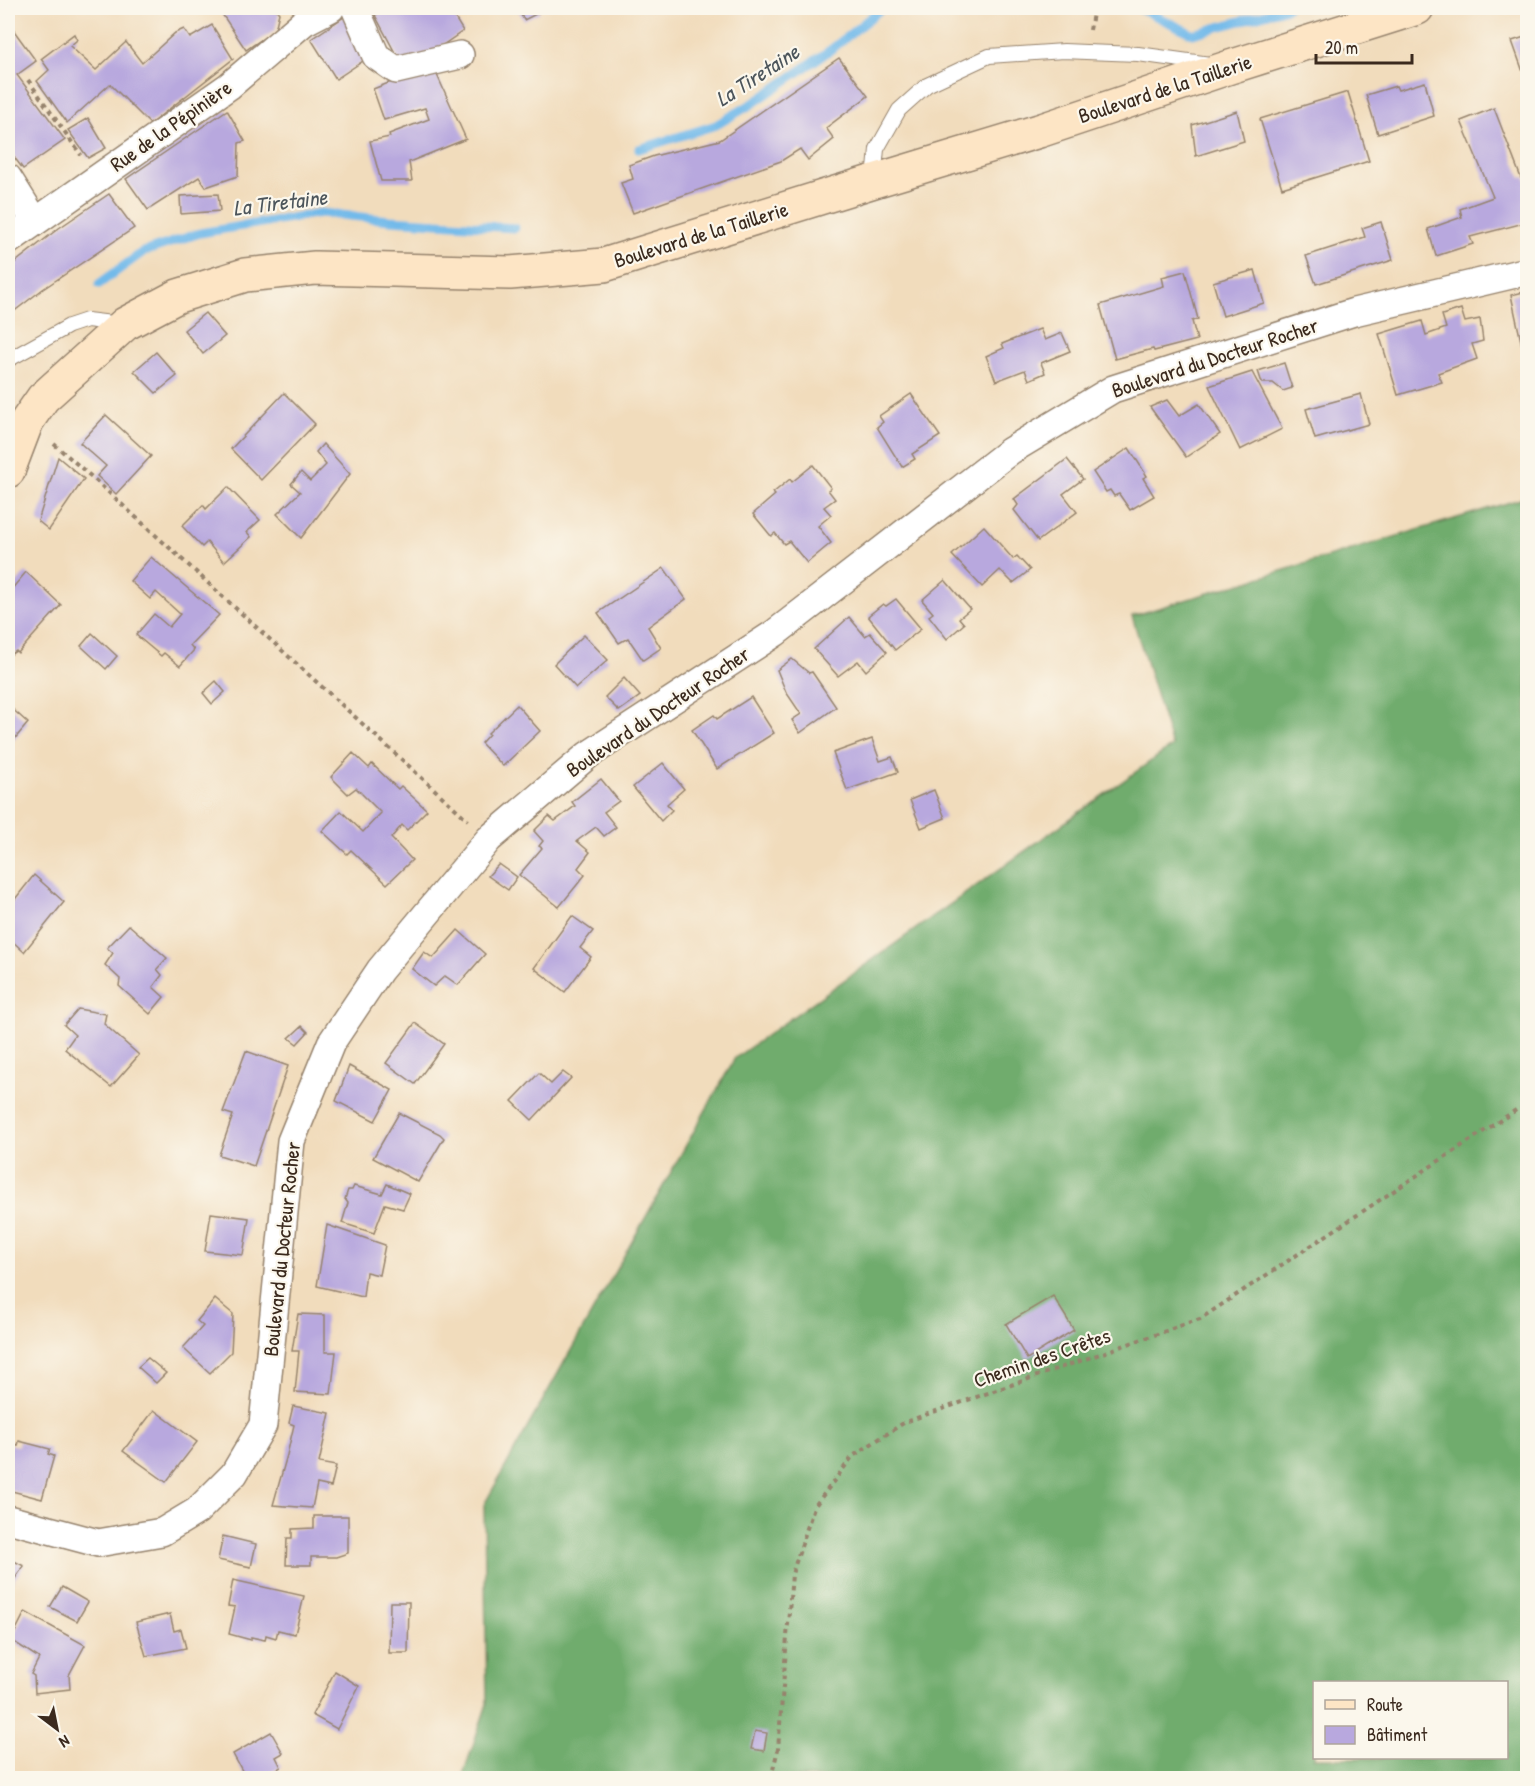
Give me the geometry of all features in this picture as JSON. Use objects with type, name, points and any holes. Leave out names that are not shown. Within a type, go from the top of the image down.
[{"type":"main road","name":"Boulevard de la Taillerie","points":[[8,471],[18,432],[44,398],[125,324],[178,296],[245,275],[315,268],[510,273],[604,265],[1039,131],[1417,8]]},
{"type":"street","name":"Rue de la Pépinière","points":[[8,241],[229,87],[300,15],[331,8]]},
{"type":"street","points":[[355,8],[376,56],[396,70],[460,55]]},
{"type":"street","points":[[8,178],[35,220]]},
{"type":"street","name":"Boulevard du Docteur Rocher","points":[[8,1519],[98,1543],[162,1533],[197,1511],[234,1474],[263,1425],[291,1141],[331,1043],[380,970],[489,839],[588,754],[775,633],[1010,451],[1113,389],[1354,312],[1527,271]]},
{"type":"lane","points":[[874,181],[877,148],[899,110],[927,85],[989,56],[1064,51],[1138,54],[1230,67]]},
{"type":"lane","points":[[8,360],[69,326],[87,320],[125,324]]},
{"type":"path","points":[[28,80],[97,178]]},
{"type":"path","points":[[18,432],[94,479],[489,839]]},
{"type":"path","name":"Chemin des Crêtes","points":[[771,1779],[778,1749],[792,1574],[814,1507],[853,1455],[905,1422],[1200,1319],[1516,1110],[1527,1105]]},
{"type":"green space","points":[[1527,497],[1527,1778],[462,1778],[487,1704],[484,1505],[735,1058],[1172,746],[1132,616]]},
{"type":"building","points":[[218,8],[275,8],[279,13],[275,30],[246,50]]},
{"type":"building","points":[[389,8],[449,8],[463,31],[434,51],[400,62],[375,15]]},
{"type":"building","points":[[517,8],[537,8],[540,12],[524,20]]},
{"type":"building","points":[[347,15],[366,59],[336,79],[311,39]]},
{"type":"building","points":[[212,25],[233,59],[150,124],[110,84],[67,123],[37,81],[49,70],[41,59],[74,34],[77,40],[70,46],[96,70],[126,42],[142,63],[175,33],[184,29],[190,38]]},
{"type":"building","points":[[12,28],[36,61],[17,75],[65,140],[23,169],[8,149],[8,32]]},
{"type":"building","points":[[1528,36],[1528,83],[1527,83],[1512,41]]},
{"type":"building","points":[[839,58],[868,96],[826,128],[834,139],[808,160],[800,149],[781,161],[633,213],[621,183],[633,179],[629,165],[654,156],[720,140]]},
{"type":"building","points":[[433,66],[466,139],[409,162],[412,181],[381,181],[370,141],[390,137],[389,134],[429,119],[425,108],[384,120],[373,89]]},
{"type":"building","points":[[1425,82],[1434,116],[1378,134],[1366,95],[1396,86],[1398,90]]},
{"type":"building","points":[[1348,92],[1369,161],[1282,188],[1260,119]]},
{"type":"building","points":[[1494,108],[1521,178],[1525,177],[1528,183],[1528,222],[1470,237],[1473,244],[1436,256],[1428,229],[1462,217],[1460,209],[1493,197],[1461,121]]},
{"type":"building","points":[[227,110],[245,141],[239,143],[238,176],[206,187],[199,177],[148,210],[126,179]]},
{"type":"building","points":[[1237,111],[1244,141],[1196,156],[1192,125]]},
{"type":"building","points":[[88,118],[106,148],[88,158],[68,130]]},
{"type":"building","points":[[109,194],[134,228],[43,289],[8,316],[8,268],[59,228]]},
{"type":"building","points":[[218,194],[220,211],[181,214],[180,196]]},
{"type":"building","points":[[1381,222],[1393,260],[1316,284],[1306,256],[1365,237],[1362,228]]},
{"type":"building","points":[[1255,270],[1264,303],[1223,316],[1213,282]]},
{"type":"building","points":[[1185,271],[1198,319],[1192,321],[1197,340],[1115,359],[1100,305],[1164,286],[1162,277]]},
{"type":"building","points":[[1528,291],[1528,345],[1522,346],[1511,295]]},
{"type":"building","points":[[1461,309],[1465,322],[1480,319],[1483,341],[1472,344],[1477,359],[1438,373],[1442,382],[1398,395],[1379,334],[1422,321],[1426,335],[1446,328],[1442,315]]},
{"type":"building","points":[[205,313],[225,336],[203,354],[184,330]]},
{"type":"building","points":[[1040,329],[1045,340],[1062,333],[1070,351],[1041,363],[1045,373],[1029,380],[1025,370],[996,381],[986,356],[1004,348],[1002,344]]},
{"type":"building","points":[[156,352],[177,376],[156,393],[134,371]]},
{"type":"building","points":[[1284,363],[1292,388],[1283,391],[1273,383],[1262,383],[1258,371]]},
{"type":"building","points":[[1252,372],[1282,429],[1240,450],[1209,386]]},
{"type":"building","points":[[284,393],[315,424],[261,480],[231,449]]},
{"type":"building","points":[[911,394],[940,436],[912,454],[915,459],[902,467],[877,427],[883,422],[879,416]]},
{"type":"building","points":[[1361,394],[1369,424],[1315,439],[1306,409]]},
{"type":"building","points":[[1167,400],[1179,416],[1199,404],[1220,434],[1186,457],[1150,407]]},
{"type":"building","points":[[106,415],[151,456],[116,494],[97,476],[106,466],[80,443]]},
{"type":"building","points":[[323,444],[350,474],[301,538],[277,514],[300,492],[291,484],[301,472],[310,481],[326,465],[316,452]]},
{"type":"building","points":[[1129,448],[1147,476],[1143,478],[1154,496],[1130,510],[1119,494],[1114,496],[1110,490],[1106,492],[1093,472]]},
{"type":"building","points":[[58,457],[84,479],[49,530],[38,521]]},
{"type":"building","points":[[1067,459],[1083,479],[1063,494],[1077,512],[1038,541],[1014,510],[1018,505],[1014,499]]},
{"type":"building","points":[[813,465],[831,488],[828,490],[835,499],[824,507],[831,515],[818,526],[831,543],[807,563],[789,541],[784,544],[775,533],[771,536],[753,514],[790,479],[792,482]]},
{"type":"building","points":[[228,487],[260,520],[247,532],[251,537],[224,562],[207,542],[202,547],[182,526],[203,505],[206,509]]},
{"type":"building","points":[[984,526],[1013,559],[1017,556],[1030,570],[1013,583],[1000,570],[982,587],[952,555]]},
{"type":"building","points":[[151,557],[219,615],[190,645],[194,650],[180,666],[164,653],[161,656],[136,635],[154,614],[169,627],[180,614],[156,592],[150,599],[130,581]]},
{"type":"building","points":[[664,568],[686,599],[648,627],[661,648],[643,660],[628,638],[619,643],[598,613]]},
{"type":"building","points":[[26,572],[61,605],[18,653],[16,651],[10,655],[8,653],[8,590],[10,591]]},
{"type":"building","points":[[945,580],[970,609],[959,618],[964,624],[947,639],[929,616],[933,613],[922,600]]},
{"type":"building","points":[[896,599],[921,629],[895,650],[868,616],[883,604],[886,606]]},
{"type":"building","points":[[849,617],[865,636],[870,633],[887,652],[866,671],[858,661],[838,676],[814,649]]},
{"type":"building","points":[[92,633],[117,656],[106,669],[81,646]]},
{"type":"building","points":[[584,635],[608,660],[576,688],[554,664]]},
{"type":"building","points":[[792,659],[809,673],[812,672],[836,707],[800,733],[792,720],[801,714],[786,692],[777,670]]},
{"type":"building","points":[[624,678],[640,696],[619,711],[605,697]]},
{"type":"building","points":[[216,681],[225,692],[212,704],[203,693]]},
{"type":"building","points":[[751,697],[774,733],[717,769],[692,730],[714,715],[717,719]]},
{"type":"building","points":[[8,705],[28,723],[8,747]]},
{"type":"building","points":[[517,705],[540,731],[503,766],[481,743]]},
{"type":"building","points":[[872,739],[880,761],[892,757],[898,772],[847,790],[833,753]]},
{"type":"building","points":[[353,753],[369,768],[372,764],[398,789],[401,786],[427,810],[407,830],[402,825],[391,838],[412,860],[387,884],[351,850],[347,854],[322,831],[341,811],[363,832],[381,813],[356,788],[348,794],[331,777]]},
{"type":"building","points":[[663,763],[684,789],[667,804],[672,810],[661,821],[633,787]]},
{"type":"building","points":[[601,779],[619,801],[604,812],[616,827],[604,836],[596,827],[577,841],[590,852],[578,868],[585,875],[559,907],[519,875],[542,848],[539,846],[543,841],[534,831],[549,816],[555,821],[575,806],[572,802]]},
{"type":"building","points":[[934,790],[945,818],[921,828],[910,800]]},
{"type":"building","points":[[499,864],[517,877],[508,890],[488,876]]},
{"type":"building","points":[[34,875],[64,902],[24,952],[8,937],[8,908]]},
{"type":"building","points":[[572,916],[593,931],[580,948],[591,957],[565,992],[534,968]]},
{"type":"building","points":[[129,925],[167,958],[157,969],[162,975],[153,987],[164,997],[150,1014],[119,986],[120,979],[105,965],[113,953],[107,948]]},
{"type":"building","points":[[458,930],[485,954],[458,985],[445,976],[434,986],[412,969],[424,952],[433,958]]},
{"type":"building","points":[[78,1009],[106,1014],[104,1024],[139,1055],[111,1087],[65,1049],[75,1035],[64,1025]]},
{"type":"building","points":[[415,1023],[444,1044],[415,1084],[386,1063]]},
{"type":"building","points":[[302,1026],[308,1032],[297,1044],[289,1038]]},
{"type":"building","points":[[246,1051],[288,1066],[254,1166],[219,1155],[233,1115],[223,1112]]},
{"type":"building","points":[[349,1066],[392,1090],[375,1121],[336,1101]]},
{"type":"building","points":[[563,1072],[571,1078],[532,1120],[512,1101],[539,1073],[551,1084]]},
{"type":"building","points":[[399,1113],[444,1138],[418,1182],[373,1158]]},
{"type":"building","points":[[387,1184],[410,1194],[403,1209],[385,1204],[374,1233],[342,1223],[348,1203],[345,1199],[348,1190],[352,1190],[354,1186],[382,1194]]},
{"type":"building","points":[[211,1213],[249,1218],[243,1255],[205,1251]]},
{"type":"building","points":[[327,1225],[385,1245],[379,1275],[366,1272],[363,1297],[317,1286]]},
{"type":"building","points":[[1053,1296],[1074,1330],[1027,1359],[1006,1324]]},
{"type":"building","points":[[215,1299],[233,1314],[231,1352],[210,1373],[183,1348],[203,1326],[197,1321]]},
{"type":"building","points":[[298,1314],[325,1315],[325,1352],[336,1352],[331,1394],[295,1392],[299,1351],[292,1351]]},
{"type":"building","points":[[148,1358],[166,1373],[156,1383],[138,1367]]},
{"type":"building","points":[[293,1406],[330,1413],[319,1463],[336,1466],[331,1487],[317,1484],[312,1508],[273,1505],[294,1425],[289,1423]]},
{"type":"building","points":[[154,1410],[197,1442],[166,1482],[123,1451]]},
{"type":"building","points":[[19,1441],[50,1449],[48,1454],[54,1456],[42,1499],[8,1490],[8,1444],[18,1446]]},
{"type":"building","points":[[314,1516],[348,1516],[348,1553],[336,1557],[311,1557],[311,1565],[286,1565],[287,1538],[292,1538],[292,1529],[314,1528]]},
{"type":"building","points":[[223,1536],[256,1544],[251,1567],[218,1560]]},
{"type":"building","points":[[8,1558],[24,1566],[8,1588]]},
{"type":"building","points":[[233,1580],[304,1596],[295,1634],[278,1630],[276,1638],[266,1635],[265,1640],[251,1637],[251,1640],[229,1634],[235,1607],[228,1606]]},
{"type":"building","points":[[62,1587],[88,1602],[77,1621],[50,1607]]},
{"type":"building","points":[[390,1602],[409,1602],[408,1653],[389,1653]]},
{"type":"building","points":[[25,1612],[85,1645],[69,1675],[70,1689],[35,1693],[34,1676],[31,1674],[39,1658],[11,1640]]},
{"type":"building","points":[[170,1614],[174,1631],[181,1629],[186,1648],[146,1656],[136,1622]]},
{"type":"building","points":[[335,1671],[359,1686],[337,1729],[312,1715]]},
{"type":"building","points":[[755,1731],[767,1733],[764,1751],[751,1749]]},
{"type":"building","points":[[271,1732],[283,1753],[276,1757],[281,1767],[261,1778],[246,1778],[233,1754]]},
{"type":"waterway","name":"La Tiretaine","points":[[639,149],[716,125],[755,102],[833,48],[882,8]]},
{"type":"waterway","name":"La Tiretaine","points":[[1139,8],[1193,34],[1287,8]]},
{"type":"waterway","name":"La Tiretaine","points":[[99,284],[143,252],[200,233],[321,213],[515,228]]}]
